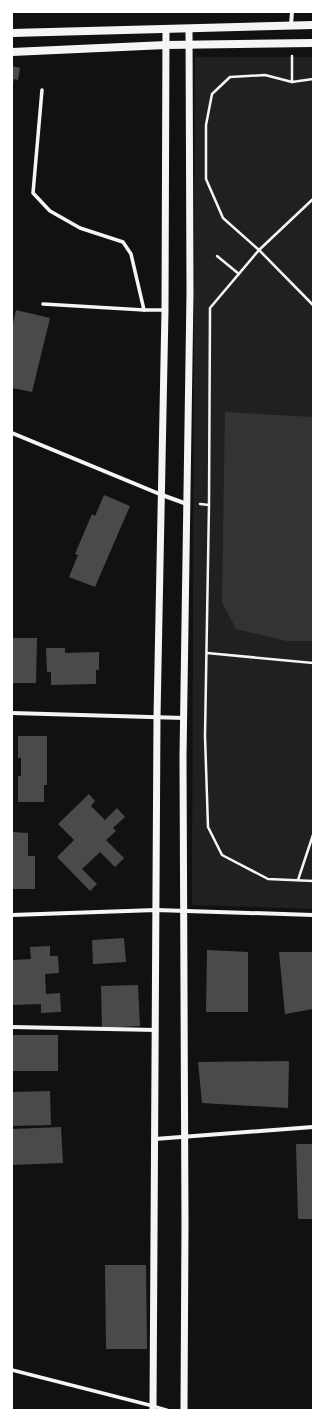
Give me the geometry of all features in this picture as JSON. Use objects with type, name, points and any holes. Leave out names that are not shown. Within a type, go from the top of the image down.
[{"type":"main road","points":[[12,33],[313,25]]},
{"type":"main road","points":[[12,52],[166,45],[313,43]]},
{"type":"street","points":[[291,25],[292,12]]},
{"type":"street","points":[[184,1410],[184,718],[190,293],[189,29]]},
{"type":"street","points":[[12,1370],[153,1408],[157,718],[165,310],[166,30]]},
{"type":"street","points":[[42,90],[34,194],[50,211],[80,228],[123,242],[131,254],[144,310]]},
{"type":"street","points":[[43,304],[165,310]]},
{"type":"street","points":[[12,433],[187,504]]},
{"type":"street","points":[[12,713],[184,718]]},
{"type":"street","points":[[12,915],[156,910],[313,915]]},
{"type":"street","points":[[12,1027],[156,1030]]},
{"type":"street","points":[[155,1139],[313,1128]]},
{"type":"lane","points":[[153,1408],[167,1410]]},
{"type":"path","points":[[292,82],[293,43]]},
{"type":"path","points":[[312,304],[259,250],[223,218],[206,179],[206,125],[212,94],[230,77],[265,75],[292,82],[313,79]]},
{"type":"path","points":[[313,199],[259,250],[210,308],[210,505],[205,736],[208,827],[222,854],[268,879],[313,881]]},
{"type":"path","points":[[217,256],[239,274]]},
{"type":"path","points":[[207,653],[313,663]]},
{"type":"path","points":[[298,880],[313,835]]},
{"type":"shaded area","points":[[195,57],[313,57],[313,909],[192,905]]},
{"type":"shaded area","points":[[225,412],[313,417],[313,641],[286,641],[236,629],[222,602]]},
{"type":"building","points":[[12,66],[20,68],[18,80],[14,79],[13,84]]},
{"type":"building","points":[[16,310],[50,318],[32,392],[12,388],[12,328]]},
{"type":"building","points":[[104,495],[130,506],[95,587],[69,577],[78,555],[75,554],[92,514],[95,516]]},
{"type":"building","points":[[13,638],[37,638],[36,683],[12,683]]},
{"type":"building","points":[[46,648],[65,648],[65,653],[99,652],[99,670],[96,670],[96,684],[51,685],[51,672],[47,672]]},
{"type":"building","points":[[18,736],[47,736],[47,785],[44,785],[44,802],[18,802],[18,776],[21,776],[21,758],[18,758]]},
{"type":"building","points":[[89,794],[95,801],[91,806],[105,820],[117,808],[125,817],[113,828],[116,831],[106,840],[124,858],[115,867],[100,852],[82,869],[97,884],[90,891],[57,857],[74,840],[58,824]]},
{"type":"building","points":[[12,832],[28,833],[28,856],[35,856],[35,889],[12,889]]},
{"type":"building","points":[[124,938],[126,962],[93,964],[92,940]]},
{"type":"building","points":[[50,946],[50,956],[58,956],[59,973],[45,974],[46,994],[60,993],[61,1012],[41,1013],[41,1004],[12,1005],[12,960],[31,959],[30,947]]},
{"type":"building","points":[[207,950],[248,952],[248,1012],[206,1012]]},
{"type":"building","points":[[279,952],[313,952],[313,1009],[285,1014]]},
{"type":"building","points":[[138,985],[140,1026],[102,1028],[101,986]]},
{"type":"building","points":[[12,1035],[58,1035],[58,1071],[12,1071]]},
{"type":"building","points":[[289,1061],[288,1108],[202,1103],[198,1062]]},
{"type":"building","points":[[50,1091],[51,1125],[12,1126],[12,1092]]},
{"type":"building","points":[[61,1127],[63,1163],[12,1165],[12,1129]]},
{"type":"building","points":[[296,1144],[313,1144],[313,1219],[298,1219]]},
{"type":"building","points":[[105,1265],[146,1265],[147,1349],[106,1349]]}]
